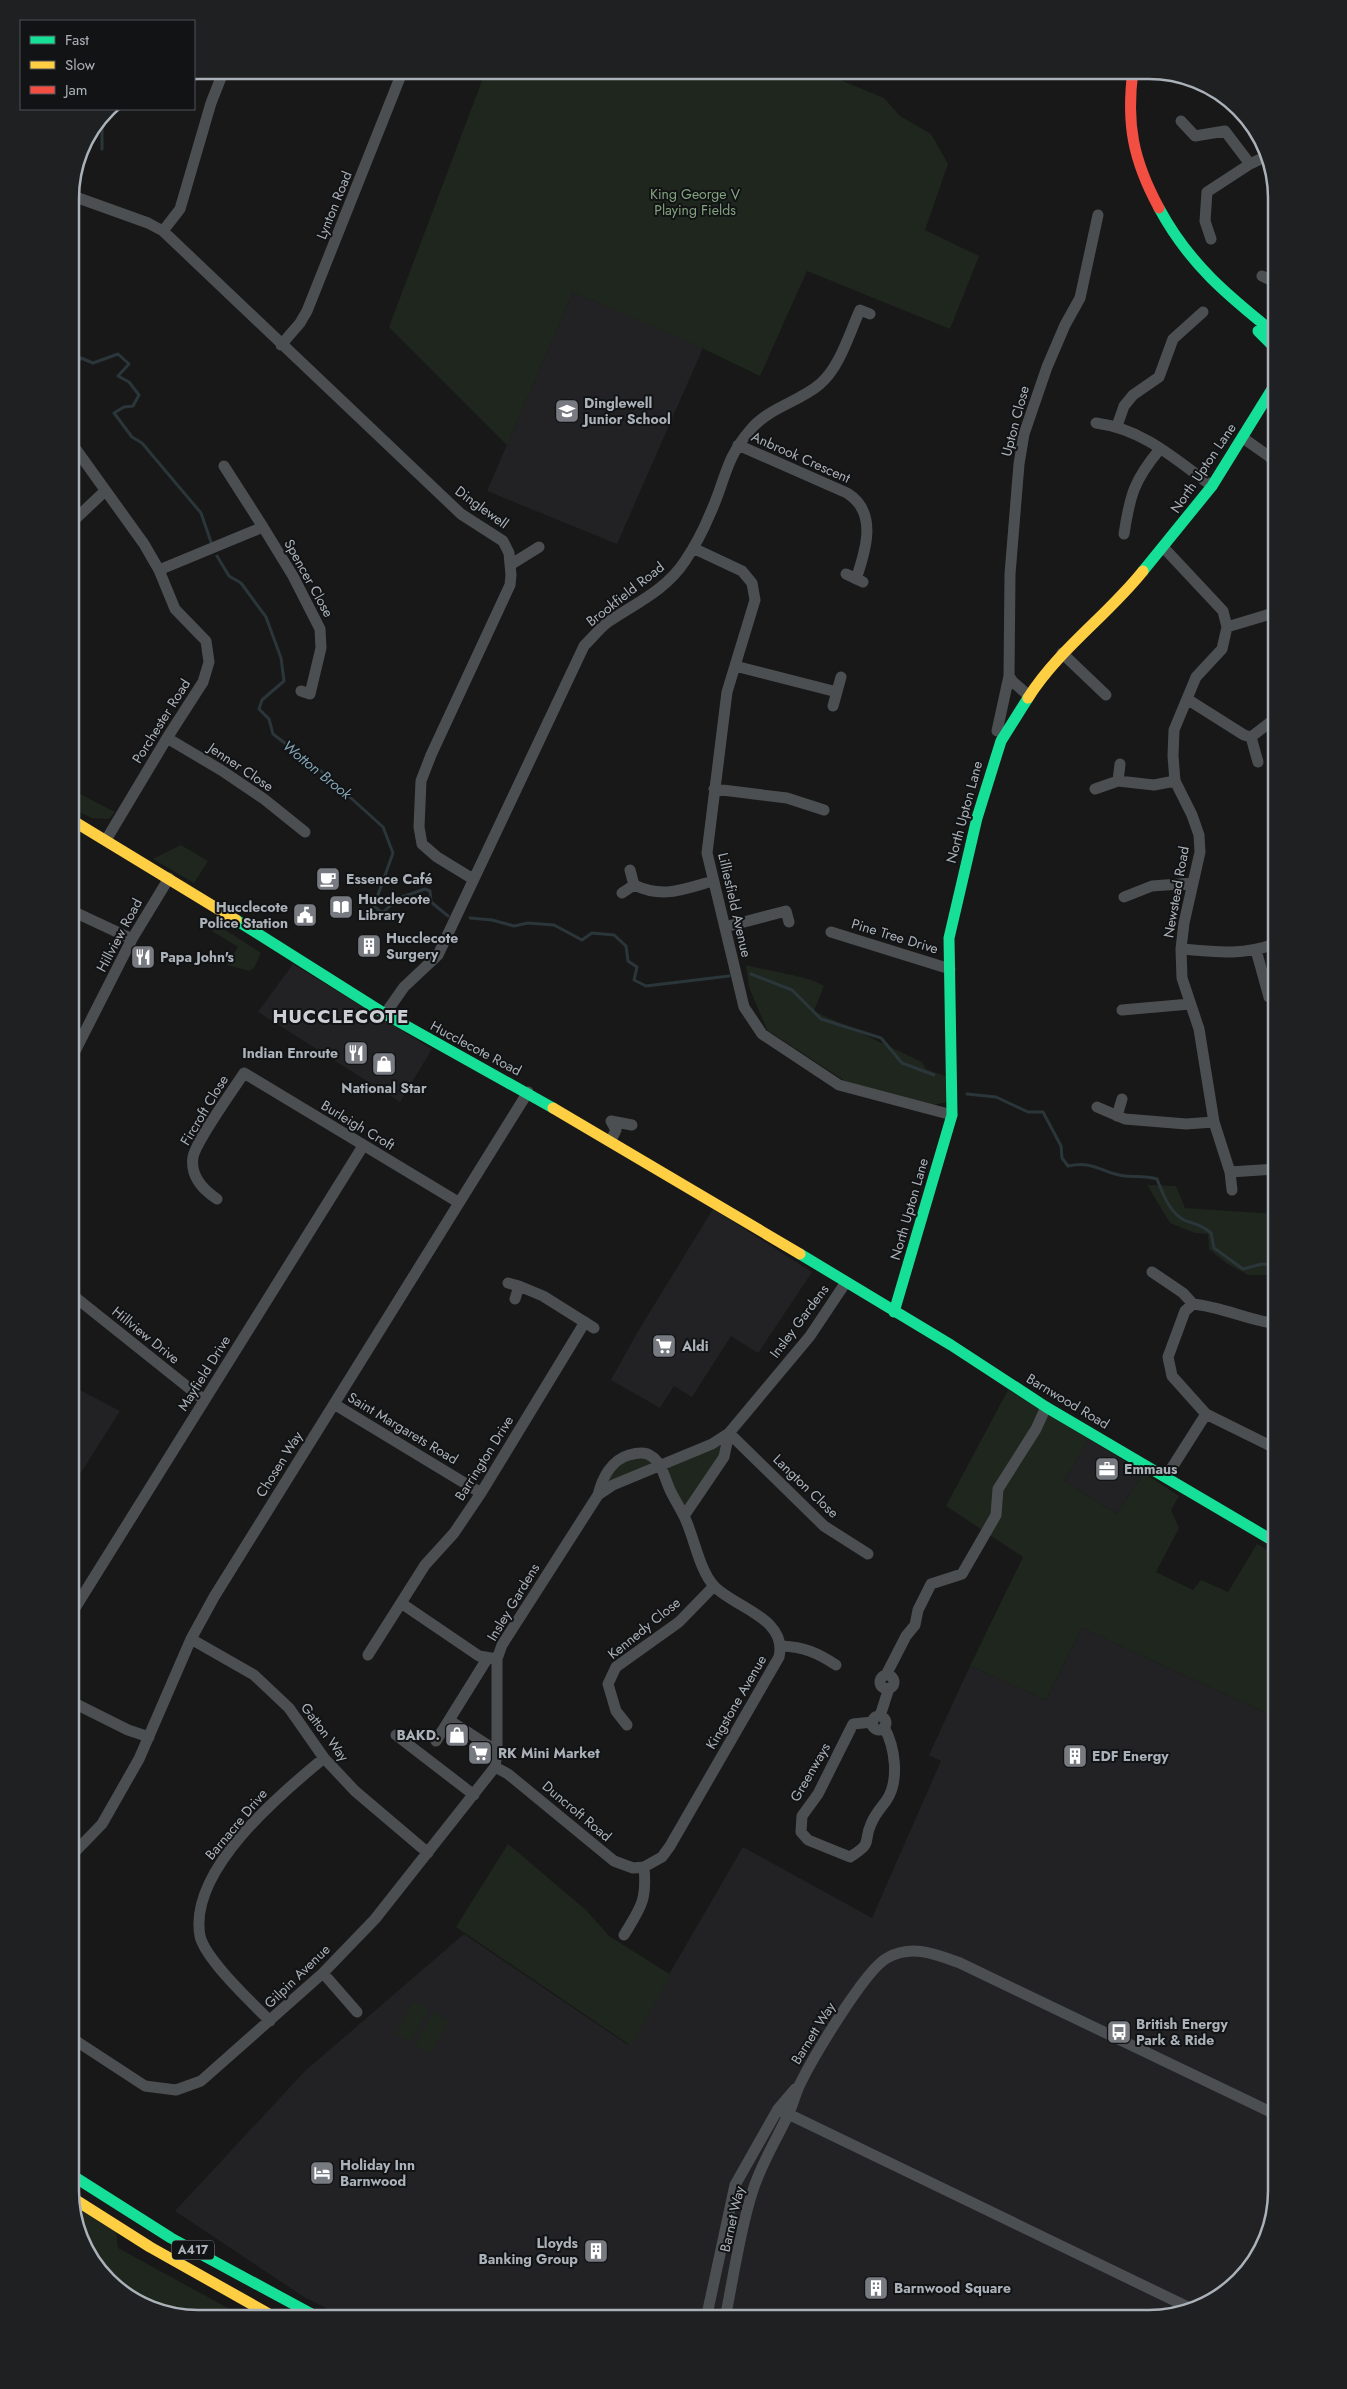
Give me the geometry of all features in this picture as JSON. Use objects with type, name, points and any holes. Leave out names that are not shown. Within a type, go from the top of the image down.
[{"type":"main road","points":[[1132,79],[1130,94],[1131,130],[1144,175],[1169,232],[1190,265],[1222,300],[1268,334]]},
{"type":"main road","points":[[1158,204],[1178,238],[1209,278],[1268,333]]},
{"type":"main road","points":[[1158,204],[1216,273],[1236,292],[1268,315]]},
{"type":"main road","name":"North Upton Lane","points":[[1262,403],[1268,387]]},
{"type":"main road","name":"North Upton Lane","points":[[894,1312],[952,1115],[949,938],[981,804],[1001,741],[1028,695],[1062,653],[1128,590],[1164,548],[1212,486],[1268,394]]},
{"type":"main road","name":"Hucclecote Road","points":[[79,824],[169,878],[385,1014],[528,1092],[611,1140],[846,1282]]},
{"type":"main road","name":"Barnwood Road","points":[[846,1282],[1046,1407],[1268,1538]]},
{"type":"main road","name":"A417","points":[[79,2180],[178,2242],[304,2310]]},
{"type":"main road","name":"A417","points":[[80,2203],[150,2247],[262,2310]]},
{"type":"street","points":[[163,232],[180,210],[211,103],[220,79]]},
{"type":"street","name":"Lynton Road","points":[[281,345],[300,323],[310,302],[399,79]]},
{"type":"street","points":[[1181,121],[1195,136],[1225,131],[1250,164]]},
{"type":"street","points":[[1211,239],[1205,221],[1208,192],[1261,158]]},
{"type":"street","name":"Dinglewell","points":[[79,199],[148,223],[163,232],[461,514],[503,541],[509,553],[510,585],[431,755],[422,781],[419,827],[422,844],[437,857],[474,879]]},
{"type":"street","name":"Upton Close","points":[[997,731],[1009,676],[1010,574],[1019,464],[1023,441],[1040,384],[1065,325],[1080,298],[1098,215]]},
{"type":"street","points":[[1262,276],[1268,279]]},
{"type":"street","name":"Brookfield Road","points":[[385,1014],[404,987],[438,955],[584,646],[606,624],[662,587],[672,578],[693,548],[711,514],[726,467],[738,445],[752,428],[771,412],[806,394],[824,381],[833,368],[860,310],[870,314]]},
{"type":"street","points":[[1117,426],[1124,406],[1133,395],[1158,377],[1173,339],[1203,312]]},
{"type":"street","points":[[1096,423],[1117,426],[1132,431],[1212,486]]},
{"type":"street","points":[[1243,438],[1268,456]]},
{"type":"street","name":"Anbrook Crescent","points":[[738,445],[854,498],[866,514],[867,529],[863,554],[855,578]]},
{"type":"street","points":[[1124,534],[1130,499],[1136,481],[1160,449]]},
{"type":"street","name":"Porchester Road","points":[[79,454],[144,544],[159,570],[175,609],[206,641],[209,662],[203,682],[106,840]]},
{"type":"street","name":"Spencer Close","points":[[224,466],[293,576],[320,629],[321,648],[310,694],[301,691]]},
{"type":"street","points":[[79,516],[105,491]]},
{"type":"street","points":[[159,570],[263,526]]},
{"type":"street","points":[[510,565],[539,547]]},
{"type":"street","name":"Lilliesfield Avenue","points":[[693,548],[742,571],[748,576],[755,591],[754,610],[735,666],[723,713],[707,852],[744,1007],[762,1034],[839,1085],[952,1115]]},
{"type":"street","points":[[1164,548],[1223,612],[1227,627],[1268,615]]},
{"type":"street","name":"Newstead Road","points":[[1227,627],[1222,649],[1196,677],[1174,730],[1174,780],[1199,834],[1200,852],[1184,923],[1181,950],[1182,978],[1199,1029],[1214,1122],[1230,1172],[1232,1190]]},
{"type":"street","points":[[1062,653],[1106,696]]},
{"type":"street","points":[[735,666],[837,692]]},
{"type":"street","points":[[1009,676],[1010,680],[1028,695]]},
{"type":"street","points":[[833,706],[841,677]]},
{"type":"street","points":[[1187,699],[1244,736],[1251,737],[1268,724]]},
{"type":"street","points":[[1251,737],[1258,762]]},
{"type":"street","name":"Jenner Close","points":[[167,738],[221,770],[264,799],[297,830]]},
{"type":"street","points":[[1118,781],[1120,764]]},
{"type":"street","points":[[1095,789],[1118,781],[1154,785],[1174,780]]},
{"type":"street","points":[[714,789],[787,798],[824,810]]},
{"type":"street","points":[[630,870],[634,885]]},
{"type":"street","name":"Hillview Road","points":[[79,1043],[132,939],[169,878]]},
{"type":"street","points":[[634,885],[657,893],[671,893],[713,881]]},
{"type":"street","points":[[1124,897],[1152,886],[1193,883]]},
{"type":"street","points":[[622,893],[634,885]]},
{"type":"street","points":[[724,927],[786,911]]},
{"type":"street","points":[[79,914],[132,939]]},
{"type":"street","name":"Pine Tree Drive","points":[[831,932],[950,969]]},
{"type":"street","points":[[1181,950],[1232,954],[1268,946]]},
{"type":"street","points":[[1256,950],[1268,994]]},
{"type":"street","points":[[1128,1007],[1190,1004]]},
{"type":"street","name":"Burleigh Croft","points":[[244,1073],[458,1202]]},
{"type":"street","name":"Fircroft Close","points":[[217,1198],[200,1193],[193,1170],[195,1152],[244,1073]]},
{"type":"street","name":"Chosen Way","points":[[79,1848],[102,1824],[149,1737],[191,1639],[214,1597],[528,1092]]},
{"type":"street","points":[[1117,1116],[1122,1099]]},
{"type":"street","points":[[1097,1106],[1125,1119],[1186,1124],[1214,1122]]},
{"type":"street","points":[[611,1140],[616,1130],[611,1121],[632,1125]]},
{"type":"street","name":"Mayfield Drive","points":[[79,1601],[363,1146]]},
{"type":"street","points":[[1230,1172],[1268,1170]]},
{"type":"street","points":[[1152,1272],[1183,1293],[1193,1304],[1206,1306],[1253,1321],[1268,1323]]},
{"type":"street","name":"Insley Gardens","points":[[598,1495],[613,1485],[712,1444],[729,1434],[810,1336],[846,1282]]},
{"type":"street","name":"Barrington Drive","points":[[368,1655],[425,1565],[454,1532],[481,1493],[590,1325],[543,1296],[513,1285],[515,1299]]},
{"type":"street","name":"Hillview Drive","points":[[79,1300],[204,1400]]},
{"type":"street","points":[[1193,1304],[1185,1311],[1168,1357],[1172,1376],[1206,1414],[1268,1445]]},
{"type":"street","name":"Saint Margarets Road","points":[[334,1404],[481,1493]]},
{"type":"street","points":[[879,1722],[889,1688],[883,1687],[880,1682],[882,1677],[886,1675],[906,1636],[915,1624],[918,1610],[932,1584],[962,1574],[996,1515],[998,1489],[1036,1429],[1046,1407]]},
{"type":"street","points":[[1166,1477],[1206,1414]]},
{"type":"street","points":[[684,1516],[724,1457],[729,1434]]},
{"type":"street","name":"Langton Close","points":[[729,1434],[824,1526],[868,1554]]},
{"type":"street","name":"Insley Gardens","points":[[436,1741],[502,1644],[598,1495],[601,1483],[611,1467],[623,1457],[639,1453],[651,1455],[660,1465]]},
{"type":"street","name":"Kingstone Avenue","points":[[644,1867],[662,1857],[670,1846],[779,1657],[782,1646],[773,1629],[762,1617],[726,1597],[714,1586],[708,1577],[684,1516],[671,1493],[660,1465]]},
{"type":"street","name":"Kennedy Close","points":[[627,1725],[616,1711],[608,1684],[616,1667],[679,1622],[714,1586]]},
{"type":"street","points":[[401,1603],[479,1656],[492,1659]]},
{"type":"street","name":"Gatton Way","points":[[191,1639],[254,1675],[289,1708],[324,1758],[355,1791],[428,1853]]},
{"type":"street","points":[[782,1646],[814,1651],[836,1665]]},
{"type":"street","name":"Insley Gardens","points":[[492,1659],[497,1751],[495,1767]]},
{"type":"street","points":[[79,1706],[128,1730],[149,1737]]},
{"type":"street","points":[[449,1720],[497,1751]]},
{"type":"street","name":"Greenways","points":[[879,1722],[890,1738],[895,1776],[887,1801],[878,1809],[870,1826],[868,1842],[862,1850],[850,1857],[808,1840],[801,1832],[802,1816],[818,1794],[853,1724],[879,1722]]},
{"type":"street","points":[[396,1735],[474,1795]]},
{"type":"street","name":"Barnacre Drive","points":[[270,2021],[226,1977],[200,1937],[200,1912],[205,1889],[226,1855],[252,1824],[287,1788],[324,1758]]},
{"type":"street","name":"Duncroft Road","points":[[495,1767],[508,1774],[614,1862],[634,1868],[644,1867]]},
{"type":"street","name":"Gilpin Avenue","points":[[79,2043],[145,2086],[176,2090],[201,2081],[323,1973],[375,1919],[495,1767]]},
{"type":"street","points":[[624,1936],[643,1903],[646,1889],[644,1867]]},
{"type":"street","name":"Barnett Way","points":[[800,2083],[874,1968],[887,1958],[906,1951],[923,1950],[960,1962],[1268,2111]]},
{"type":"street","points":[[323,1973],[357,2012]]},
{"type":"street","name":"Barnet Way","points":[[708,2310],[735,2185],[800,2083]]},
{"type":"street","points":[[783,2112],[1184,2305]]},
{"type":"street","name":"Barnet Way","points":[[727,2310],[751,2193],[783,2112]]},
{"type":"shaded area","points":[[573,292],[703,348],[617,544],[487,491]]},
{"type":"shaded area","points":[[293,964],[432,1049],[400,1102],[258,1012]]},
{"type":"shaded area","points":[[713,1209],[812,1272],[758,1353],[731,1336],[692,1397],[674,1386],[660,1408],[611,1380],[637,1333]]},
{"type":"shaded area","points":[[79,1390],[120,1411],[79,1476]]},
{"type":"shaded area","points":[[1089,1439],[1144,1473],[1117,1514],[1064,1481]]},
{"type":"shaded area","points":[[1082,1628],[1268,1714],[1267,2207],[1262,2230],[1256,2244],[1239,2270],[1228,2281],[1202,2298],[1173,2308],[1157,2310],[330,2310],[304,2297],[175,2211],[305,2071],[464,1934],[628,2045],[743,1847],[872,1918],[941,1761],[929,1755],[970,1666],[1046,1700]]},
{"type":"green space","name":"King George V Playing Fields","points":[[483,79],[838,79],[884,98],[900,116],[931,134],[948,164],[925,230],[979,256],[950,329],[807,271],[760,376],[704,349],[573,292],[507,445],[389,327]]},
{"type":"green space","points":[[79,794],[115,812],[109,819],[92,818],[79,812]]},
{"type":"green space","points":[[181,845],[208,861],[194,883],[153,859]]},
{"type":"green space","points":[[216,924],[261,953],[254,968],[249,971],[227,965],[238,947],[212,931]]},
{"type":"green space","points":[[746,965],[817,982],[824,986],[814,1011],[922,1062],[926,1069],[950,1078],[949,1102],[926,1106],[845,1081],[767,1030],[749,987]]},
{"type":"green space","points":[[1147,1185],[1176,1186],[1185,1208],[1268,1213],[1268,1275],[1248,1275],[1226,1263],[1209,1249],[1208,1234],[1195,1233],[1170,1223]]},
{"type":"green space","points":[[1008,1390],[1089,1439],[1064,1481],[1117,1514],[1144,1473],[1179,1496],[1171,1510],[1179,1528],[1156,1572],[1193,1590],[1201,1580],[1228,1592],[1257,1544],[1268,1551],[1268,1714],[1082,1628],[1046,1700],[970,1666],[1023,1557],[946,1506]]},
{"type":"green space","points":[[722,1439],[724,1457],[683,1520],[660,1463],[611,1483],[601,1483],[611,1467],[639,1453],[666,1462]]},
{"type":"green space","points":[[508,1844],[586,1910],[609,1936],[671,1975],[631,2046],[456,1927]]},
{"type":"green space","points":[[413,2001],[429,2010],[410,2042],[395,2034]]},
{"type":"green space","points":[[434,2012],[449,2021],[430,2054],[415,2045]]},
{"type":"green space","points":[[80,2208],[116,2230],[118,2248],[232,2310],[174,2308],[145,2298],[132,2290],[108,2270],[95,2251],[85,2230]]},
{"type":"waterway","points":[[102,149],[104,125]]},
{"type":"waterway","name":"Wotton Brook","points":[[79,360],[81,358],[93,363],[118,354],[129,364],[118,376],[129,382],[139,395],[133,406],[124,407],[114,413],[132,437],[142,443],[201,513],[211,542]]},
{"type":"waterway","name":"Wotton Brook","points":[[217,556],[229,576],[241,583],[266,617],[281,658],[284,681],[262,700],[259,709],[269,719],[273,734],[321,771],[383,827],[393,853],[374,906],[382,913],[399,898],[425,889],[430,891],[431,902],[448,916]]},
{"type":"waterway","name":"Wotton Brook","points":[[470,918],[492,920],[514,926],[528,923],[554,925],[582,940],[592,933],[614,935],[626,946],[628,961],[637,967],[634,980],[646,986],[729,976]]},
{"type":"waterway","name":"Wotton Brook","points":[[751,974],[792,990],[821,1019],[881,1038],[902,1063],[934,1075]]},
{"type":"waterway","name":"Wotton Brook","points":[[967,1094],[996,1097],[1028,1112],[1043,1112],[1061,1146],[1062,1158],[1068,1166],[1092,1166],[1117,1175],[1157,1179],[1171,1209],[1180,1218],[1196,1224],[1211,1233],[1214,1248],[1243,1269],[1268,1264]]},
{"type":"traffic: fast","points":[[1159,208],[1183,246],[1197,263],[1242,307],[1268,328]]},
{"type":"traffic: fast","points":[[1258,331],[1268,341]]},
{"type":"traffic: fast","points":[[1143,571],[1212,486],[1268,396]]},
{"type":"traffic: fast","points":[[894,1312],[952,1115],[949,938],[977,818],[1001,741],[1028,698]]},
{"type":"traffic: fast","points":[[236,920],[385,1014],[553,1108]]},
{"type":"traffic: fast","points":[[800,1254],[951,1345],[1046,1407],[1268,1538]]},
{"type":"traffic: fast","points":[[79,2180],[171,2238],[304,2310]]},
{"type":"traffic: slow","points":[[1028,698],[1054,664],[1143,571]]},
{"type":"traffic: slow","points":[[79,824],[236,920]]},
{"type":"traffic: slow","points":[[553,1108],[800,1254]]},
{"type":"traffic: slow","points":[[80,2203],[150,2247],[262,2310]]},
{"type":"traffic: jam","points":[[1132,79],[1130,108],[1134,141],[1143,174],[1159,208]]},
{"type":"place","name":"Dinglewell Junior School","points":[[567,411]]},
{"type":"place","name":"Essence Café","points":[[328,879]]},
{"type":"place","name":"Hucclecote Library","points":[[341,907]]},
{"type":"place","name":"Hucclecote Police Station","points":[[305,915]]},
{"type":"place","name":"Hucclecote Surgery","points":[[369,946]]},
{"type":"place","name":"Papa John's","points":[[143,957]]},
{"type":"place","name":"Indian Enroute","points":[[356,1053]]},
{"type":"place","name":"National Star","points":[[384,1064]]},
{"type":"place","name":"Aldi","points":[[664,1346]]},
{"type":"place","name":"Emmaus","points":[[1107,1469]]},
{"type":"place","name":"BAKD.","points":[[457,1735]]},
{"type":"place","name":"RK Mini Market","points":[[480,1753]]},
{"type":"place","name":"EDF Energy","points":[[1075,1756]]},
{"type":"place","name":"British Energy Park & Ride","points":[[1119,2032]]},
{"type":"place","name":"Holiday Inn Barnwood","points":[[322,2173]]},
{"type":"place","name":"Lloyds Banking Group","points":[[596,2251]]},
{"type":"place","name":"Barnwood Square","points":[[876,2288]]},
{"type":"district","name":"HUCCLECOTE","points":[[341,1016]]}]
